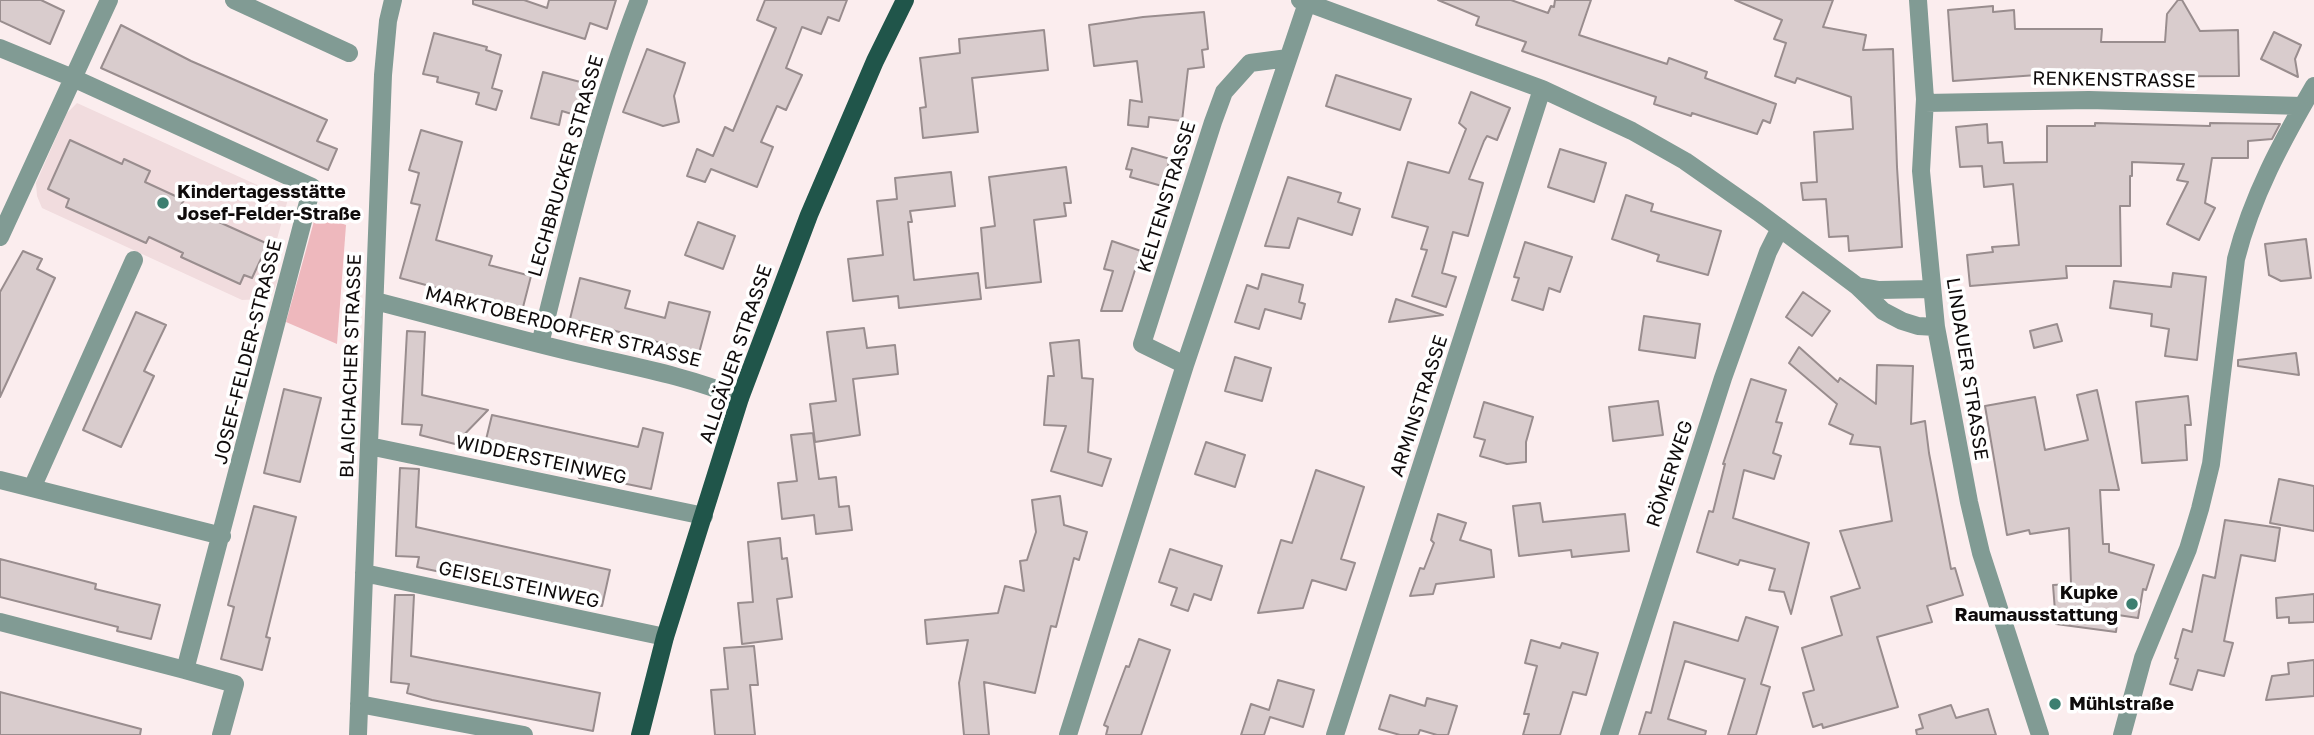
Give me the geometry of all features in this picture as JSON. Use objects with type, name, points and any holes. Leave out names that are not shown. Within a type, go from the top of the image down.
[{"type":"main road","name":"ALLGÄUER STRASSE","points":[[640,735],[665,637],[740,398],[809,215],[875,61],[905,0]]},
{"type":"street","points":[[0,237],[108,0]]},
{"type":"street","points":[[234,0],[349,53]]},
{"type":"street","name":"BLAICHACHER STRASSE","points":[[358,735],[383,75],[393,0]]},
{"type":"street","name":"LECHBRUCKER STRASSE","points":[[540,344],[595,130],[639,0]]},
{"type":"street","name":"LINDAUER STRASSE","points":[[1918,0],[1925,103],[1921,171],[1936,327],[1979,544],[1997,610],[2040,735]]},
{"type":"street","points":[[1068,735],[1185,365],[1305,1],[1542,89],[1587,109],[1678,157],[1780,228],[1857,286],[1884,311],[1918,326],[1936,327]]},
{"type":"street","name":"JOSEF-FELDER-STRASSE","points":[[0,48],[73,78],[312,187],[185,670]]},
{"type":"street","name":"KELTENSTRASSE","points":[[1185,365],[1142,344],[1213,122],[1224,92],[1250,63],[1288,58]]},
{"type":"street","points":[[2122,735],[2143,658],[2188,549],[2211,464],[2236,258],[2244,226],[2259,188],[2314,86]]},
{"type":"street","name":"ARMINSTRASSE","points":[[1335,735],[1542,89]]},
{"type":"street","name":"RENKENSTRASSE","points":[[1925,103],[2089,100],[2302,106]]},
{"type":"street","name":"RÖMERWEG","points":[[1609,735],[1723,378],[1768,252],[1780,228]]},
{"type":"street","points":[[32,488],[134,260]]},
{"type":"street","points":[[1857,286],[1879,290],[1932,289]]},
{"type":"street","name":"MARKTOBERDORFER STRASSE","points":[[374,300],[540,344],[677,376],[713,386],[740,398]]},
{"type":"street","name":"WIDDERSTEINWEG","points":[[369,446],[704,516]]},
{"type":"street","points":[[0,480],[222,536]]},
{"type":"street","name":"GEISELSTEINWEG","points":[[364,573],[665,637]]},
{"type":"street","points":[[0,622],[236,684],[222,735]]},
{"type":"street","points":[[359,704],[524,735]]},
{"type":"shaded area","name":"Kindertagesstätte Josef-Felder-Straße","points":[[77,103],[288,199],[274,250],[269,249],[260,275],[278,280],[273,293],[262,299],[242,300],[42,208],[36,183],[67,113]]},
{"type":"shaded area","points":[[316,214],[346,225],[337,344],[286,322]]},
{"type":"building","points":[[0,0],[41,0],[64,11],[50,44],[0,21]]},
{"type":"building","points":[[473,0],[524,0],[547,8],[549,0],[616,0],[607,29],[590,23],[585,39],[473,4]]},
{"type":"building","points":[[765,0],[847,0],[839,21],[828,17],[821,34],[802,27],[786,68],[802,75],[786,110],[777,106],[761,142],[773,147],[757,187],[711,169],[705,182],[687,176],[697,149],[713,156],[725,127],[733,131],[776,28],[757,20]]},
{"type":"building","points":[[1438,0],[1511,0],[1548,13],[1551,6],[1554,7],[1555,0],[1591,0],[1579,35],[1667,64],[1669,58],[1707,72],[1705,78],[1776,104],[1770,123],[1763,120],[1757,134],[1654,104],[1656,97],[1522,51],[1526,42],[1476,25],[1479,17]]},
{"type":"building","points":[[1735,0],[1833,0],[1823,27],[1866,35],[1863,50],[1893,49],[1902,247],[1849,251],[1848,236],[1829,237],[1826,199],[1803,200],[1801,183],[1817,182],[1814,132],[1853,129],[1851,97],[1797,78],[1795,83],[1775,76],[1786,43],[1774,39],[1782,20]]},
{"type":"building","points":[[2178,0],[2182,0],[2200,31],[2238,30],[2239,76],[2051,77],[2051,74],[1953,81],[1948,10],[1993,6],[1993,12],[2014,10],[2015,29],[2102,29],[2101,42],[2165,42],[2167,14]]},
{"type":"building","points":[[1204,12],[1208,49],[1202,50],[1204,67],[1188,69],[1182,121],[1149,117],[1148,127],[1128,125],[1130,100],[1142,102],[1137,61],[1094,66],[1089,25]]},
{"type":"building","points":[[121,25],[191,61],[327,120],[317,141],[337,149],[328,170],[101,68]]},
{"type":"building","points":[[1044,30],[1048,70],[972,78],[978,132],[923,138],[920,108],[926,107],[920,58],[960,53],[959,39]]},
{"type":"building","points":[[2274,32],[2301,45],[2295,59],[2298,77],[2261,59]]},
{"type":"building","points":[[434,33],[487,47],[486,50],[501,55],[492,88],[502,91],[496,110],[476,104],[479,93],[437,82],[438,77],[423,74]]},
{"type":"building","points":[[647,49],[685,63],[674,96],[679,122],[663,126],[623,112]]},
{"type":"building","points":[[543,72],[584,83],[575,115],[562,111],[559,125],[531,118]]},
{"type":"building","points":[[1336,75],[1411,99],[1400,130],[1326,106]]},
{"type":"building","points":[[1471,92],[1510,108],[1497,140],[1487,136],[1484,141],[1469,179],[1483,183],[1468,236],[1453,232],[1442,273],[1456,277],[1446,307],[1412,296],[1427,250],[1421,249],[1428,227],[1392,217],[1408,162],[1449,173],[1466,129],[1459,123]]},
{"type":"building","points":[[2095,123],[2210,126],[2210,123],[2280,124],[2272,139],[2248,141],[2248,158],[2212,158],[2205,203],[2215,208],[2199,240],[2167,224],[2188,182],[2177,180],[2184,164],[2132,162],[2130,206],[2120,206],[2121,266],[2066,266],[2067,278],[1970,286],[1967,255],[1993,252],[1992,247],[2019,245],[2013,184],[1984,187],[1982,166],[1960,167],[1956,127],[1987,124],[1988,143],[2002,142],[2004,163],[2047,162],[2047,126],[2095,126]]},
{"type":"building","points":[[421,130],[462,142],[436,240],[492,256],[489,265],[531,276],[522,311],[400,278],[420,205],[411,203],[419,173],[409,170]]},
{"type":"building","points":[[70,140],[122,164],[124,159],[150,171],[145,182],[184,200],[181,205],[268,244],[252,278],[244,275],[240,284],[181,257],[183,253],[149,237],[146,243],[66,207],[69,199],[48,189]]},
{"type":"building","points":[[1132,148],[1170,159],[1162,186],[1130,177],[1132,170],[1126,169]]},
{"type":"building","points":[[1560,149],[1606,163],[1594,202],[1548,187]]},
{"type":"building","points":[[1066,167],[1071,203],[1064,203],[1066,216],[1034,220],[1041,282],[986,288],[981,228],[995,226],[989,177]]},
{"type":"building","points":[[951,172],[955,206],[910,211],[912,222],[908,222],[914,280],[978,273],[981,299],[899,308],[898,296],[853,301],[848,259],[883,255],[877,201],[897,199],[895,178]]},
{"type":"building","points":[[1288,177],[1341,193],[1338,202],[1360,209],[1352,235],[1298,218],[1289,248],[1265,246]]},
{"type":"building","points":[[1626,195],[1653,204],[1651,211],[1721,231],[1708,275],[1657,261],[1659,255],[1612,239]]},
{"type":"building","points":[[698,222],[735,236],[723,269],[685,255]]},
{"type":"building","points":[[2306,239],[2311,278],[2281,281],[2269,275],[2265,244]]},
{"type":"building","points":[[1112,241],[1141,251],[1122,311],[1101,311],[1113,271],[1104,269]]},
{"type":"building","points":[[1525,242],[1572,257],[1560,292],[1549,288],[1543,310],[1512,300],[1519,278],[1514,277]]},
{"type":"building","points":[[23,251],[42,259],[37,269],[55,278],[0,397],[0,292]]},
{"type":"building","points":[[2173,273],[2206,277],[2197,360],[2165,356],[2169,329],[2151,326],[2152,314],[2110,308],[2114,281],[2171,287]]},
{"type":"building","points":[[1262,274],[1303,285],[1299,302],[1305,304],[1301,319],[1265,309],[1259,329],[1235,322],[1247,285],[1258,289]]},
{"type":"building","points":[[580,278],[630,291],[625,308],[665,318],[669,302],[710,312],[699,353],[570,319]]},
{"type":"building","points":[[1803,292],[1830,311],[1812,336],[1786,317]]},
{"type":"building","points":[[1396,299],[1443,315],[1389,322]]},
{"type":"building","points":[[136,312],[166,325],[144,371],[154,376],[121,447],[83,430]]},
{"type":"building","points":[[1644,316],[1700,324],[1695,358],[1639,350]]},
{"type":"building","points":[[2057,324],[2062,341],[2034,348],[2030,331]]},
{"type":"building","points":[[864,328],[867,348],[895,345],[898,374],[853,379],[860,435],[815,442],[810,404],[836,401],[827,332]]},
{"type":"building","points":[[407,331],[425,332],[422,395],[488,410],[455,444],[420,435],[422,425],[402,424]]},
{"type":"building","points":[[1079,340],[1082,378],[1093,379],[1088,452],[1111,459],[1102,486],[1051,471],[1066,426],[1044,425],[1048,376],[1054,376],[1050,343]]},
{"type":"building","points":[[1799,347],[1838,382],[1840,378],[1876,404],[1877,365],[1913,366],[1911,424],[1925,421],[1951,569],[1955,568],[1963,595],[1927,606],[1932,622],[1877,637],[1898,707],[1823,728],[1822,724],[1813,727],[1803,693],[1814,690],[1802,648],[1842,635],[1831,597],[1860,588],[1840,531],[1892,521],[1880,447],[1850,444],[1853,435],[1829,424],[1837,404],[1789,363]]},
{"type":"building","points":[[2296,353],[2299,375],[2238,366],[2238,360]]},
{"type":"building","points":[[1235,357],[1271,368],[1262,401],[1225,391]]},
{"type":"building","points":[[1751,379],[1786,390],[1776,422],[1782,423],[1773,453],[1781,456],[1774,479],[1744,470],[1733,518],[1809,543],[1791,614],[1784,592],[1769,590],[1775,569],[1740,560],[1738,565],[1697,552],[1709,511],[1713,512],[1723,464]]},
{"type":"building","points":[[284,389],[321,398],[300,482],[264,473]]},
{"type":"building","points":[[2097,390],[2119,490],[2100,490],[2103,544],[2109,544],[2109,552],[2154,565],[2146,590],[2143,589],[2138,618],[2118,615],[2116,632],[2056,624],[2053,585],[2071,584],[2069,528],[2030,534],[2029,530],[2007,535],[1985,406],[2035,397],[2045,450],[2088,440],[2077,395]]},
{"type":"building","points":[[2188,396],[2191,425],[2185,425],[2187,460],[2142,463],[2136,402]]},
{"type":"building","points":[[1658,401],[1663,435],[1613,441],[1609,407]]},
{"type":"building","points":[[1484,402],[1533,417],[1526,442],[1526,462],[1507,464],[1480,456],[1485,440],[1474,437]]},
{"type":"building","points":[[492,415],[638,447],[643,428],[663,433],[651,489],[588,476],[579,478],[577,473],[483,452]]},
{"type":"building","points":[[813,433],[819,479],[836,477],[839,507],[849,506],[852,530],[816,534],[814,515],[782,519],[778,483],[797,481],[791,435]]},
{"type":"building","points":[[1206,442],[1245,455],[1235,487],[1195,474]]},
{"type":"building","points":[[400,468],[419,469],[416,527],[610,570],[602,606],[417,567],[419,557],[396,556]]},
{"type":"building","points":[[1316,470],[1364,487],[1341,559],[1355,563],[1346,590],[1312,580],[1303,608],[1258,613],[1281,540],[1292,543]]},
{"type":"building","points":[[2279,479],[2314,486],[2314,531],[2270,523]]},
{"type":"building","points":[[1060,496],[1064,525],[1087,532],[1079,560],[1074,558],[1056,627],[1051,626],[1035,693],[984,682],[989,735],[964,735],[959,683],[968,640],[927,644],[925,620],[998,613],[1005,586],[1024,591],[1020,561],[1027,560],[1036,532],[1032,500]]},
{"type":"building","points":[[1540,503],[1543,522],[1625,514],[1629,551],[1572,557],[1571,550],[1519,556],[1513,506]]},
{"type":"building","points":[[254,506],[296,517],[266,637],[270,638],[262,670],[221,659],[234,607],[228,605]]},
{"type":"building","points":[[1438,514],[1466,523],[1460,540],[1491,550],[1494,577],[1436,584],[1433,594],[1410,596],[1420,568],[1424,569],[1434,543],[1431,540]]},
{"type":"building","points":[[2225,520],[2280,528],[2275,561],[2241,555],[2224,641],[2233,643],[2224,676],[2198,670],[2192,690],[2170,684],[2178,659],[2175,658],[2183,629],[2192,632],[2203,575],[2215,578]]},
{"type":"building","points":[[780,538],[782,559],[787,558],[792,597],[777,599],[782,639],[742,644],[738,603],[753,602],[748,542]]},
{"type":"building","points":[[1170,549],[1222,566],[1211,600],[1194,594],[1188,611],[1171,605],[1177,588],[1159,582]]},
{"type":"building","points":[[0,559],[96,584],[95,589],[160,605],[151,639],[117,631],[118,627],[0,597]]},
{"type":"building","points":[[2314,594],[2314,622],[2289,623],[2289,617],[2277,618],[2276,598]]},
{"type":"building","points":[[395,595],[414,595],[411,656],[600,693],[593,731],[407,693],[409,684],[391,682]]},
{"type":"building","points":[[1746,617],[1778,627],[1761,684],[1770,687],[1756,735],[1728,735],[1745,679],[1685,661],[1668,719],[1706,731],[1705,735],[1639,735],[1646,712],[1651,713],[1674,622],[1738,641]]},
{"type":"building","points":[[1139,639],[1170,650],[1141,735],[1106,735],[1108,727],[1104,725]]},
{"type":"building","points":[[1531,640],[1560,648],[1562,643],[1598,653],[1586,695],[1573,692],[1560,735],[1523,735],[1529,714],[1524,714],[1537,666],[1525,663]]},
{"type":"building","points":[[754,646],[758,685],[750,685],[755,735],[715,735],[711,690],[728,689],[724,648]]},
{"type":"building","points":[[2314,660],[2314,696],[2266,700],[2272,676],[2289,674],[2288,663]]},
{"type":"building","points":[[1278,680],[1314,690],[1303,727],[1270,717],[1264,735],[1241,735],[1251,704],[1269,710]]},
{"type":"building","points":[[0,692],[141,729],[140,735],[0,735]]},
{"type":"building","points":[[1390,695],[1425,706],[1427,698],[1457,706],[1448,735],[1420,730],[1418,735],[1400,735],[1379,729]]},
{"type":"building","points":[[1951,705],[1956,718],[1988,709],[1996,735],[1917,735],[1916,730],[1923,728],[1919,715]]},
{"type":"place","name":"Kindertagesstätte Josef-Felder-Straße","points":[[163,203]]},
{"type":"place","name":"Kupke Raumausstattung","points":[[2132,604]]},
{"type":"place","name":"Mühlstraße","points":[[2055,704]]}]
